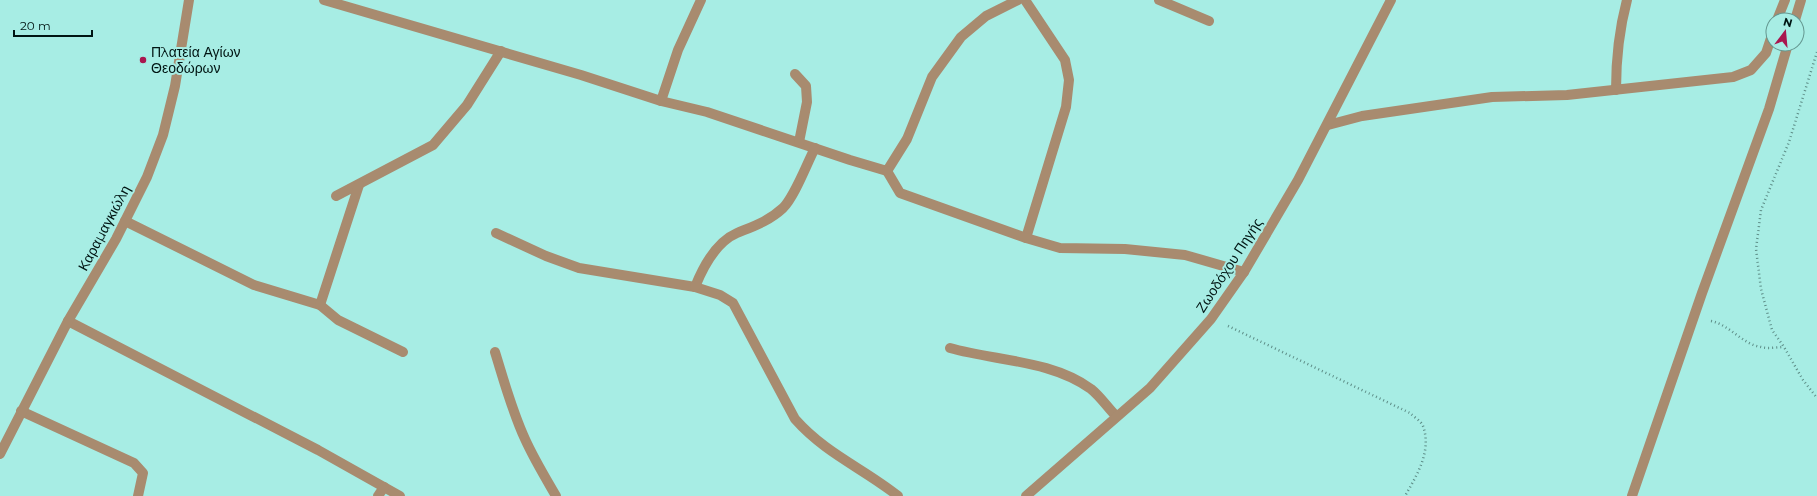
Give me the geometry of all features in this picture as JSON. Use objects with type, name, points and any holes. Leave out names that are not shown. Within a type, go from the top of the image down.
[{"type":"street","name":"Καραμαγκιώλη","points":[[0,454],[68,320],[116,239],[147,177],[163,135],[175,86],[189,0]]},
{"type":"street","points":[[324,0],[501,52],[661,102],[707,112],[814,148],[887,170],[900,193],[1026,238],[1060,248],[1124,249],[1185,255],[1244,272]]},
{"type":"street","points":[[661,102],[678,50],[701,0]]},
{"type":"street","points":[[887,170],[907,139],[932,77],[961,37],[986,16],[1018,0]]},
{"type":"street","points":[[1026,0],[1065,60],[1069,80],[1066,107],[1026,238]]},
{"type":"street","points":[[1159,0],[1210,20]]},
{"type":"street","name":"Ζωοδόχου Πηγής","points":[[1026,496],[1049,478],[1116,416],[1150,388],[1211,319],[1244,272],[1298,180],[1328,125],[1391,0]]},
{"type":"street","points":[[1616,90],[1616,61],[1620,28],[1627,0]]},
{"type":"street","points":[[1781,12],[1785,0]]},
{"type":"street","points":[[1797,12],[1801,0]]},
{"type":"street","points":[[336,196],[433,146],[467,105],[501,52]]},
{"type":"street","points":[[1328,125],[1362,116],[1492,96],[1566,95],[1733,76],[1751,70],[1766,52]]},
{"type":"street","points":[[1632,496],[1695,318],[1702,293],[1769,109],[1786,52]]},
{"type":"street","points":[[795,74],[806,86],[807,102],[799,142]]},
{"type":"street","points":[[695,287],[702,268],[722,243],[736,233],[756,226],[774,215],[784,206],[814,148]]},
{"type":"street","points":[[320,305],[358,184]]},
{"type":"street","points":[[125,221],[254,285],[320,305],[338,320],[403,352]]},
{"type":"street","points":[[496,233],[546,256],[579,268],[695,287],[720,294],[733,303],[795,419],[808,433],[842,460],[886,486],[898,496]]},
{"type":"street","points":[[68,320],[318,450],[400,496]]},
{"type":"street","points":[[950,348],[974,355],[1045,368],[1066,374],[1092,390],[1116,416]]},
{"type":"street","points":[[495,352],[524,438],[541,472],[556,496]]},
{"type":"street","points":[[21,411],[134,463],[143,473],[138,496]]},
{"type":"street","points":[[378,496],[384,487]]},
{"type":"path","points":[[1817,52],[1801,97],[1789,142],[1761,210],[1756,249],[1761,289],[1772,330],[1784,347],[1803,380],[1817,398]]},
{"type":"path","points":[[1695,318],[1720,323],[1744,340],[1761,347],[1784,347]]},
{"type":"path","points":[[1211,319],[1410,413],[1423,425],[1427,448],[1416,476],[1405,496]]},
{"type":"place","name":"Πλατεία Αγίων Θεοδώρων","points":[[143,60]]}]
